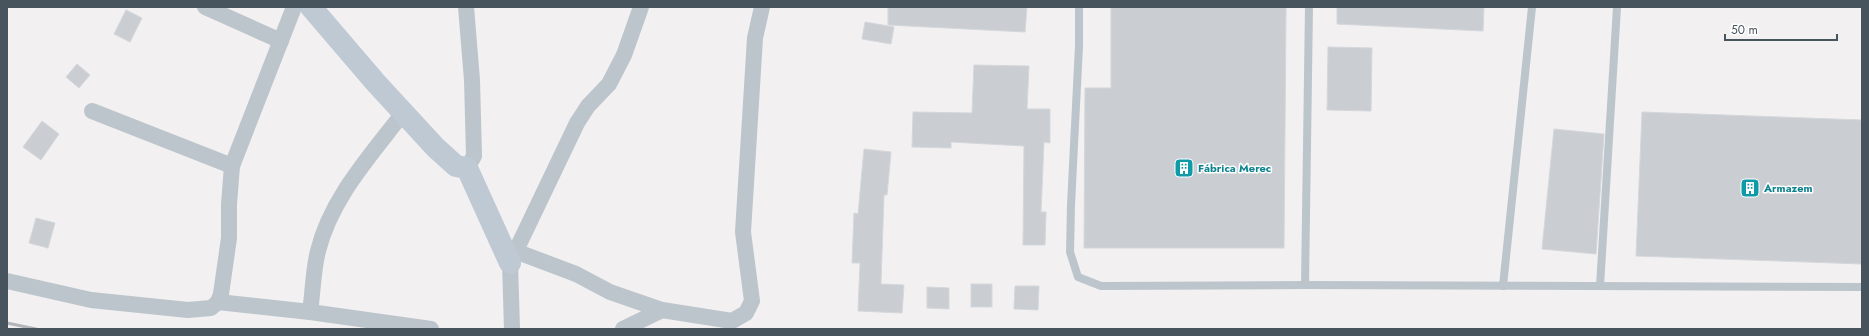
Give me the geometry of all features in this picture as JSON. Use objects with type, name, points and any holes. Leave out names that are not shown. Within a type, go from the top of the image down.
[{"type":"street","points":[[205,7],[281,41]]},
{"type":"street","points":[[7,281],[91,300],[188,310],[211,308],[218,302],[221,294],[228,238],[232,166],[294,7]]},
{"type":"street","points":[[311,7],[403,113],[436,148],[456,166],[467,168]]},
{"type":"street","points":[[466,7],[472,80],[474,156],[467,168]]},
{"type":"street","points":[[512,329],[513,257],[577,123],[588,106],[609,84],[624,55],[641,7]]},
{"type":"street","points":[[467,168],[513,257],[576,274],[610,292],[662,310],[732,321],[746,313],[752,301],[743,232],[755,38],[762,7]]},
{"type":"street","points":[[92,111],[232,166]]},
{"type":"street","points":[[310,312],[318,251],[334,209],[353,180],[403,113]]},
{"type":"street","points":[[218,302],[310,312],[431,329]]},
{"type":"street","points":[[623,329],[662,310]]},
{"type":"lane","points":[[1079,7],[1070,252],[1078,277],[1101,286],[1306,284],[1862,287]]},
{"type":"lane","points":[[1306,284],[1309,7]]},
{"type":"lane","points":[[1503,286],[1532,7]]},
{"type":"lane","points":[[1600,286],[1617,7]]},
{"type":"building","points":[[888,7],[1027,7],[1025,32],[888,25]]},
{"type":"building","name":"Fábrica Merec","points":[[1111,7],[1286,7],[1284,248],[1084,248],[1085,88],[1111,88]]},
{"type":"building","points":[[1337,7],[1484,7],[1483,31],[1337,24]]},
{"type":"building","points":[[126,10],[142,18],[130,42],[114,34]]},
{"type":"building","points":[[865,22],[894,27],[891,44],[862,39]]},
{"type":"building","points":[[1328,47],[1372,48],[1371,111],[1327,110]]},
{"type":"building","points":[[77,64],[90,75],[79,88],[66,77]]},
{"type":"building","points":[[974,65],[1029,66],[1027,109],[1050,109],[1050,143],[1044,142],[1041,212],[1046,212],[1045,245],[1023,245],[1024,146],[951,142],[951,148],[912,147],[913,112],[972,113]]},
{"type":"building","name":"Armazem","points":[[1642,112],[1862,120],[1862,264],[1636,256]]},
{"type":"building","points":[[42,121],[59,134],[41,160],[23,147]]},
{"type":"building","points":[[1554,129],[1604,134],[1596,254],[1542,249]]},
{"type":"building","points":[[864,149],[891,152],[887,195],[884,195],[881,284],[904,285],[902,313],[858,311],[860,263],[852,263],[854,213],[858,214]]},
{"type":"building","points":[[36,218],[55,223],[48,248],[29,243]]},
{"type":"building","points":[[971,284],[992,284],[992,307],[971,307]]},
{"type":"building","points":[[1015,286],[1039,286],[1038,310],[1014,309]]},
{"type":"building","points":[[927,287],[949,288],[949,309],[927,308]]},
{"type":"railway","points":[[7,323],[36,329]]},
{"type":"place","name":"Fábrica Merec","points":[[1184,168]]},
{"type":"place","name":"Armazem","points":[[1750,188]]}]
